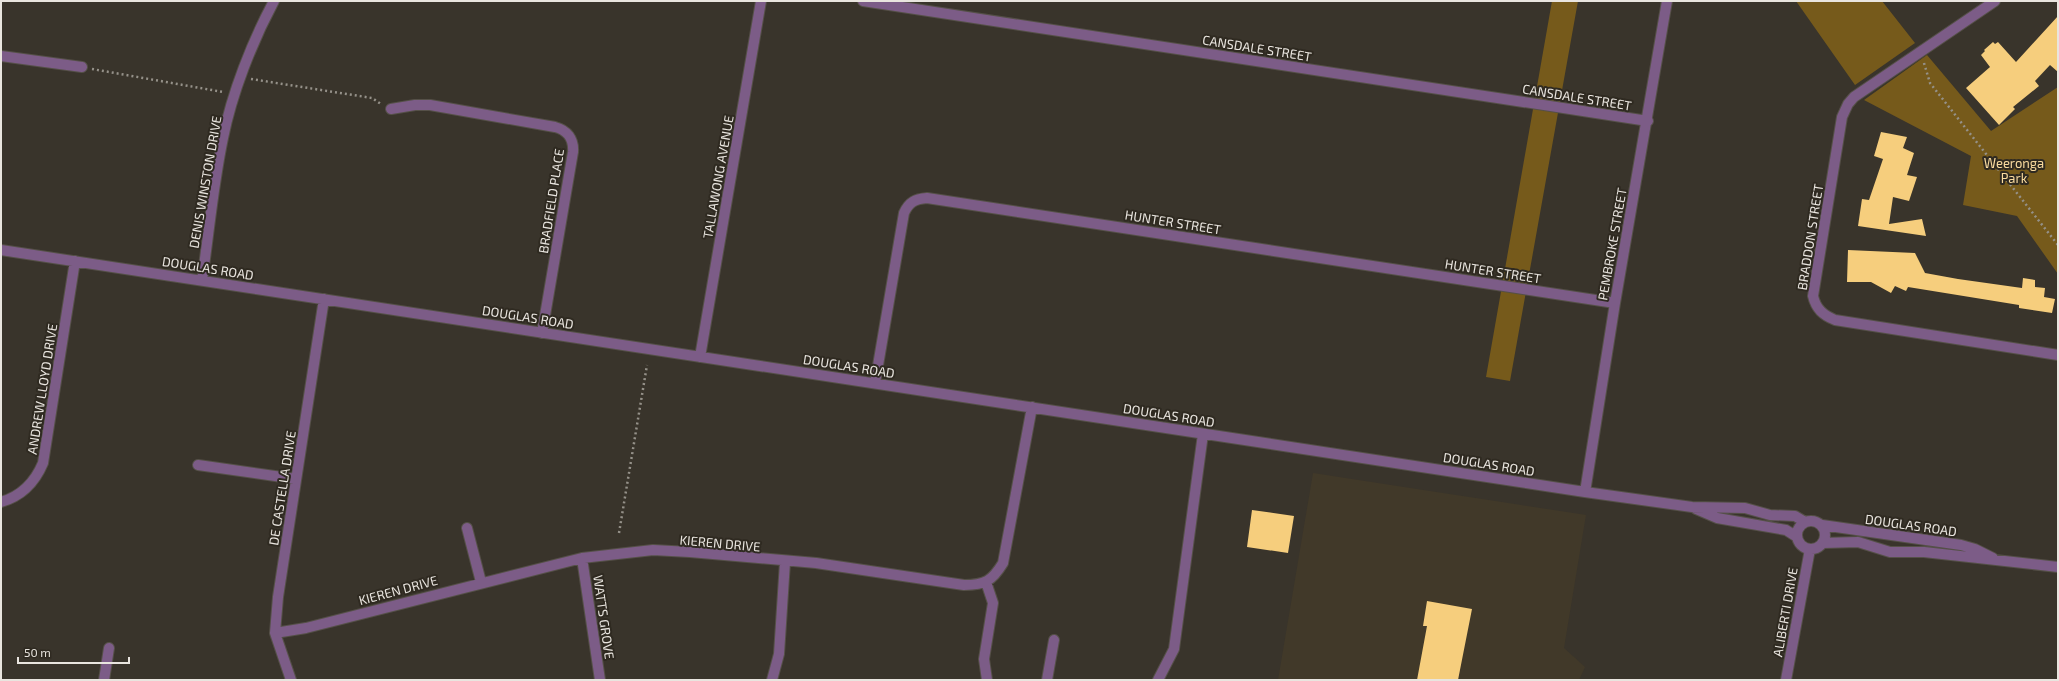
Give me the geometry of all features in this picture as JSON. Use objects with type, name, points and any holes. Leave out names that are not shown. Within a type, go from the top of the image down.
[{"type":"street","name":"DENIS WINSTON DRIVE","points":[[202,280],[223,139],[241,77],[274,1]]},
{"type":"street","name":"TALLAWONG AVENUE","points":[[700,357],[761,1]]},
{"type":"street","name":"CANSDALE STREET","points":[[863,1],[1648,121]]},
{"type":"street","name":"PEMBROKE STREET","points":[[1585,492],[1615,303],[1648,121],[1667,1]]},
{"type":"street","name":"BRADDON STREET","points":[[1996,1],[1920,54],[1854,97],[1845,110],[1813,290],[1815,302],[1823,314],[1835,320],[2058,355]]},
{"type":"street","points":[[1,56],[82,67]]},
{"type":"street","name":"BRADFIELD PLACE","points":[[391,109],[415,105],[430,105],[555,127],[569,135],[573,143],[573,152],[542,333]]},
{"type":"street","name":"HUNTER STREET","points":[[875,383],[904,213],[912,202],[927,198],[1615,303]]},
{"type":"street","name":"DOUGLAS ROAD","points":[[1,250],[75,260],[542,333],[1585,492],[1692,507],[1745,508],[1770,515],[1795,516],[1805,522],[1814,521],[1822,525],[1961,545],[1975,549],[1994,559]]},
{"type":"street","name":"ANDREW LLOYD DRIVE","points":[[1,502],[21,492],[33,482],[43,463],[75,260]]},
{"type":"street","name":"DE CASTELLA DRIVE","points":[[291,680],[275,633],[278,597],[324,299]]},
{"type":"street","points":[[986,680],[984,659],[993,603],[986,582],[995,576],[1003,563],[1032,407]]},
{"type":"street","points":[[1158,680],[1174,649],[1203,434]]},
{"type":"street","points":[[198,465],[296,479]]},
{"type":"street","name":"DOUGLAS ROAD","points":[[1692,507],[1717,518],[1786,530],[1798,537],[1802,545],[1810,549],[1823,543],[1858,542],[1890,552],[1924,552],[2058,567]]},
{"type":"street","points":[[1798,537],[1799,528],[1805,522]]},
{"type":"street","points":[[1822,525],[1825,533],[1823,543]]},
{"type":"street","points":[[467,528],[481,582]]},
{"type":"street","name":"ALIBERTI DRIVE","points":[[1786,680],[1810,549]]},
{"type":"street","name":"KIEREN DRIVE","points":[[275,633],[306,628],[481,582],[582,558],[653,550],[690,552],[785,562],[816,563],[964,585],[986,582]]},
{"type":"street","name":"WATTS GROVE","points":[[582,558],[600,680]]},
{"type":"street","points":[[772,680],[779,654],[785,562]]},
{"type":"street","points":[[1047,680],[1054,640]]},
{"type":"street","points":[[104,680],[109,648]]},
{"type":"path","points":[[1920,54],[1930,83],[2058,245]]},
{"type":"path","points":[[82,67],[235,94]]},
{"type":"path","points":[[241,77],[372,98],[391,109]]},
{"type":"path","points":[[618,533],[647,365]]},
{"type":"shaded area","points":[[1313,473],[1586,515],[1564,648],[1585,667],[1579,680],[1278,680]]},
{"type":"green space","points":[[1552,1],[1578,1],[1510,381],[1486,377]]},
{"type":"green space","points":[[1796,1],[1882,1],[1915,43],[1855,85]]},
{"type":"green space","name":"Weeronga Park","points":[[1927,55],[1991,131],[2058,87],[2058,274],[2017,216],[1963,205],[1971,156],[1864,100]]},
{"type":"building","points":[[2058,16],[2058,72],[2050,65],[2035,81],[2039,86],[2013,107],[2015,109],[1999,125],[1966,88],[1990,67],[1981,55],[1993,42],[1995,44],[1998,42],[2016,62]]},
{"type":"building","points":[[1881,132],[1907,137],[1903,148],[1914,153],[1907,175],[1917,177],[1909,201],[1893,197],[1889,224],[1922,219],[1926,236],[1858,226],[1862,199],[1869,200],[1883,159],[1874,156]]},
{"type":"building","points":[[1848,250],[1915,253],[1925,273],[1958,279],[2022,288],[2023,278],[2035,280],[2035,287],[2045,288],[2044,297],[2055,299],[2052,313],[2019,308],[2019,305],[1908,287],[1906,291],[1895,286],[1891,293],[1871,282],[1847,282]]},
{"type":"building","points":[[1252,510],[1294,516],[1288,553],[1247,547]]},
{"type":"building","points":[[1427,601],[1472,609],[1458,680],[1417,680],[1427,626],[1423,626]]}]
